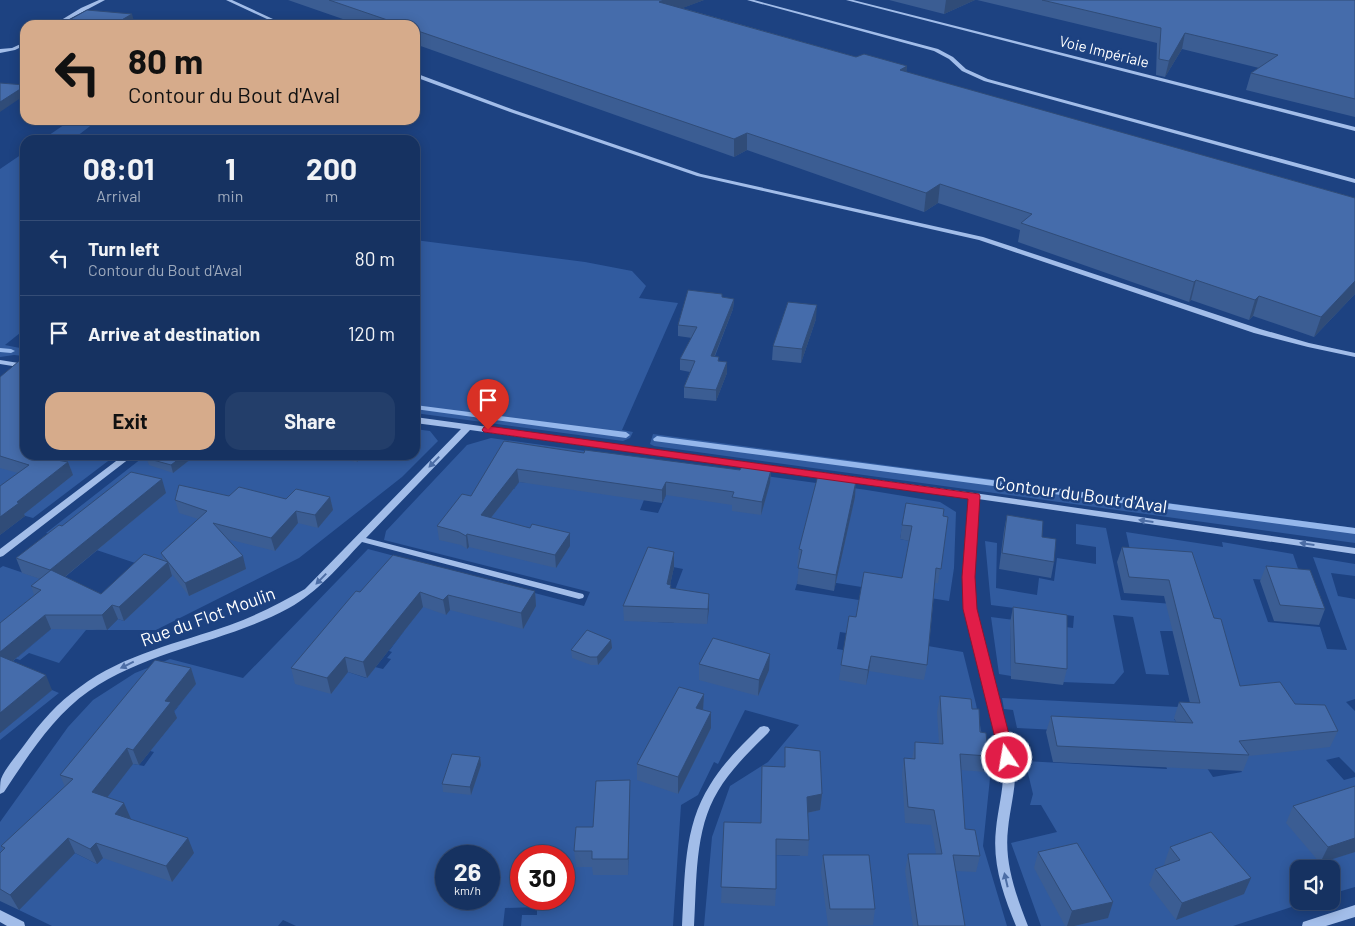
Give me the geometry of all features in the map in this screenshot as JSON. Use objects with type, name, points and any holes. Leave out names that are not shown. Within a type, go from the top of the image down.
[{"type":"street","points":[[64,20],[103,0]]},
{"type":"street","points":[[228,0],[273,20]]},
{"type":"street","points":[[749,0],[936,50],[951,58],[964,70],[986,80],[1355,181]]},
{"type":"street","name":"Voie Impériale","points":[[848,0],[1355,129]]},
{"type":"street","points":[[0,51],[13,50],[20,46]]},
{"type":"street","points":[[420,77],[512,111],[699,174],[981,238],[1248,328],[1308,345],[1355,355]]},
{"type":"street","points":[[0,362],[20,365]]},
{"type":"street","name":"Contour du Bout d'Aval","points":[[420,421],[974,496],[1355,552]]},
{"type":"street","name":"Rue du Flot Moulin","points":[[0,789],[49,721],[99,679],[134,662],[259,620],[309,592],[468,427]]},
{"type":"street","points":[[0,554],[123,460]]},
{"type":"street","points":[[974,496],[968,577],[970,609],[1009,768],[1011,782],[1001,845],[1002,863],[1008,887],[1022,926]]},
{"type":"street","points":[[360,539],[579,596]]},
{"type":"street","points":[[688,926],[693,863],[699,821],[708,798],[721,776],[764,730]]},
{"type":"street","points":[[1308,926],[1355,911]]},
{"type":"street","points":[[0,916],[19,926]]},
{"type":"shaded area","points":[[64,125],[92,125],[78,135],[49,135]]},
{"type":"shaded area","points":[[20,155],[20,333],[5,345],[20,348],[20,356],[0,357],[0,169]]},
{"type":"shaded area","points":[[420,241],[585,262],[632,271],[646,286],[639,298],[678,303],[622,430],[633,432],[630,438],[623,441],[420,414]]},
{"type":"shaded area","points":[[420,430],[430,431],[438,441],[420,459]]},
{"type":"shaded area","points":[[653,434],[1355,528],[1355,543],[654,446],[650,444]]},
{"type":"shaded area","points":[[491,438],[867,490],[940,502],[956,512],[954,568],[949,601],[799,577],[795,590],[878,603],[872,637],[840,632],[837,649],[887,657],[928,646],[963,652],[976,704],[990,778],[983,846],[1007,926],[959,926],[935,844],[939,870],[913,926],[704,926],[712,837],[730,786],[768,762],[799,725],[745,710],[718,764],[714,762],[698,795],[681,805],[673,926],[521,926],[522,915],[537,915],[537,910],[575,910],[575,845],[510,845],[510,908],[505,908],[503,926],[296,926],[283,920],[278,926],[52,926],[19,910],[75,853],[97,864],[127,833],[0,876],[0,822],[68,727],[93,700],[135,673],[170,659],[243,678],[368,549],[584,606],[590,592],[384,540],[386,531],[467,445]],"holes":[[[545,460],[532,483],[519,482],[514,489],[488,484]],[[649,487],[666,495],[658,513],[640,510]],[[904,517],[938,583],[910,541],[900,539]],[[648,562],[683,569],[670,603],[674,623],[640,621],[625,617]],[[404,631],[389,651],[392,652],[387,658],[391,659],[383,669],[375,667],[366,678],[348,672]],[[195,684],[171,716],[176,718],[150,751],[154,752],[144,766],[133,764]],[[940,760],[985,771],[942,768],[913,775]],[[784,763],[800,856],[774,855],[760,839],[784,783]]]},
{"type":"shaded area","points":[[20,456],[20,460],[109,460],[33,518],[22,515],[72,475],[0,504],[0,462]]},
{"type":"shaded area","points":[[140,460],[419,460],[402,477],[299,558],[156,630],[107,630],[118,619],[124,621],[159,571],[46,533]]},
{"type":"shaded area","points":[[1076,524],[1106,528],[1121,600],[1199,606],[1133,564],[1126,532],[1223,547],[1222,542],[1293,554],[1303,583],[1253,579],[1268,622],[1320,627],[1327,649],[1347,650],[1313,557],[1355,564],[1355,576],[1331,573],[1338,596],[1355,599],[1355,699],[1346,702],[1355,711],[1355,773],[1339,757],[1326,760],[1344,780],[1355,777],[1355,887],[1340,891],[1340,860],[1290,860],[1290,907],[1233,926],[1041,926],[1011,843],[1057,832],[1041,805],[1030,805],[1033,794],[1025,761],[1167,769],[1156,735],[1017,728],[1013,710],[1004,709],[1002,698],[1198,708],[1173,631],[1160,631],[1169,675],[1146,674],[1133,617],[1113,615],[1124,672],[1114,684],[1062,682],[1010,624],[1011,676],[999,674],[991,617],[1073,628],[1074,616],[991,605],[985,541],[997,543],[996,588],[1037,595],[1039,578],[1054,581],[1057,558],[1096,564],[1096,547],[1076,544]],"holes":[[[1174,719],[1207,720],[1242,772],[1213,777]]]},
{"type":"shaded area","points":[[3,566],[56,584],[0,642],[0,568]]},
{"type":"shaded area","points":[[58,623],[99,630],[86,630],[59,663],[29,653],[20,660],[0,653],[0,650],[18,657]]},
{"type":"shaded area","points":[[52,690],[59,693],[0,740],[0,733]]},
{"type":"building","points":[[329,0],[664,0],[659,2],[856,57],[864,54],[907,66],[900,70],[1355,198],[1355,281],[1321,317],[1259,296],[1255,300],[1196,280],[1194,282],[1021,223],[1032,214],[940,184],[926,193],[747,133],[734,139],[420,32],[420,20],[387,20]]},
{"type":"building","points":[[1042,0],[1355,0],[1355,99],[1251,73],[1278,55],[1185,33],[1169,61],[1159,59],[1161,28]]},
{"type":"building","points":[[87,10],[132,14],[122,20],[69,20]]},
{"type":"building","points":[[0,83],[20,85],[20,89],[0,102]]},
{"type":"building","points":[[688,290],[722,294],[722,297],[734,299],[711,356],[719,357],[718,361],[727,362],[716,390],[684,387],[695,361],[680,359],[697,327],[678,325]]},
{"type":"building","points":[[788,302],[817,305],[802,349],[773,346]]},
{"type":"building","points":[[20,360],[20,460],[57,460],[68,462],[0,517],[0,486],[29,465],[0,456],[0,377]]},
{"type":"building","points":[[504,441],[584,453],[585,450],[740,470],[742,466],[771,470],[762,502],[732,497],[734,492],[666,482],[662,490],[517,469],[481,515],[530,528],[532,524],[570,533],[555,555],[467,534],[466,536],[437,526],[462,494],[471,496]]},
{"type":"building","points":[[153,460],[178,460],[171,465]]},
{"type":"building","points":[[131,472],[162,479],[50,570],[16,558],[59,525],[62,526]]},
{"type":"building","points":[[818,475],[856,481],[836,575],[798,568],[802,550],[799,549]]},
{"type":"building","points":[[179,485],[229,496],[239,487],[286,499],[296,489],[330,497],[315,515],[296,511],[271,538],[213,523],[243,556],[185,583],[161,553],[207,511],[175,500]]},
{"type":"building","points":[[906,503],[944,509],[943,516],[948,517],[941,569],[936,568],[927,665],[871,656],[868,670],[841,665],[849,616],[856,617],[864,572],[902,578],[912,526],[902,525]]},
{"type":"building","points":[[1007,515],[1043,521],[1042,537],[1056,539],[1054,562],[1002,553]]},
{"type":"building","points":[[648,547],[674,552],[667,584],[671,585],[670,588],[709,594],[708,609],[623,606]]},
{"type":"building","points":[[1122,547],[1192,552],[1214,618],[1221,619],[1240,686],[1280,682],[1295,704],[1325,705],[1338,731],[1239,741],[1249,755],[1057,746],[1051,716],[1193,723],[1179,702],[1200,703],[1169,580],[1129,577]]},
{"type":"building","points":[[144,554],[168,562],[119,607],[112,605],[102,615],[45,615],[0,652],[0,623],[41,590],[31,586],[51,570],[101,594]]},
{"type":"building","points":[[393,555],[535,591],[521,613],[448,595],[443,600],[420,592],[363,662],[345,657],[327,678],[291,668],[356,591],[360,592]]},
{"type":"building","points":[[1266,566],[1310,570],[1325,609],[1280,605]]},
{"type":"building","points":[[1013,607],[1067,615],[1067,669],[1015,663]]},
{"type":"building","points":[[587,630],[611,640],[597,657],[590,657],[571,650]]},
{"type":"building","points":[[713,638],[770,654],[759,680],[699,664]]},
{"type":"building","points":[[0,656],[46,675],[0,713]]},
{"type":"building","points":[[155,660],[191,668],[165,701],[171,702],[133,750],[127,748],[92,792],[124,803],[115,814],[188,838],[166,866],[96,843],[90,849],[68,838],[10,895],[0,889],[0,853],[5,848],[1,846],[73,779],[60,775]]},
{"type":"building","points":[[679,687],[704,694],[696,708],[711,712],[678,777],[637,764]]},
{"type":"building","points":[[940,696],[971,699],[972,709],[979,709],[980,732],[986,733],[988,756],[960,754],[965,829],[975,830],[980,856],[953,855],[965,926],[918,926],[908,855],[942,854],[934,810],[908,807],[904,758],[915,759],[915,742],[943,744]]},
{"type":"building","points":[[785,747],[820,751],[822,794],[807,797],[809,840],[776,839],[776,889],[721,887],[724,822],[761,823],[762,766],[785,767]]},
{"type":"building","points":[[452,754],[480,757],[470,787],[442,784]]},
{"type":"building","points":[[630,780],[628,859],[592,859],[592,851],[575,851],[576,827],[593,827],[596,781]]},
{"type":"building","points":[[1355,786],[1355,838],[1328,847],[1293,806]]},
{"type":"building","points":[[1211,832],[1251,878],[1182,903],[1155,869],[1180,860],[1170,847]]},
{"type":"building","points":[[1077,843],[1113,902],[1072,911],[1038,852]]},
{"type":"building","points":[[823,855],[869,855],[875,909],[830,909]]},
{"type":"waterway","points":[[0,350],[11,351]]},
{"type":"waterway","points":[[420,408],[626,435]]},
{"type":"waterway","points":[[657,439],[1355,531]]},
{"type":"route","points":[[488,430],[974,496],[968,577],[970,609],[1007,758]]}]
